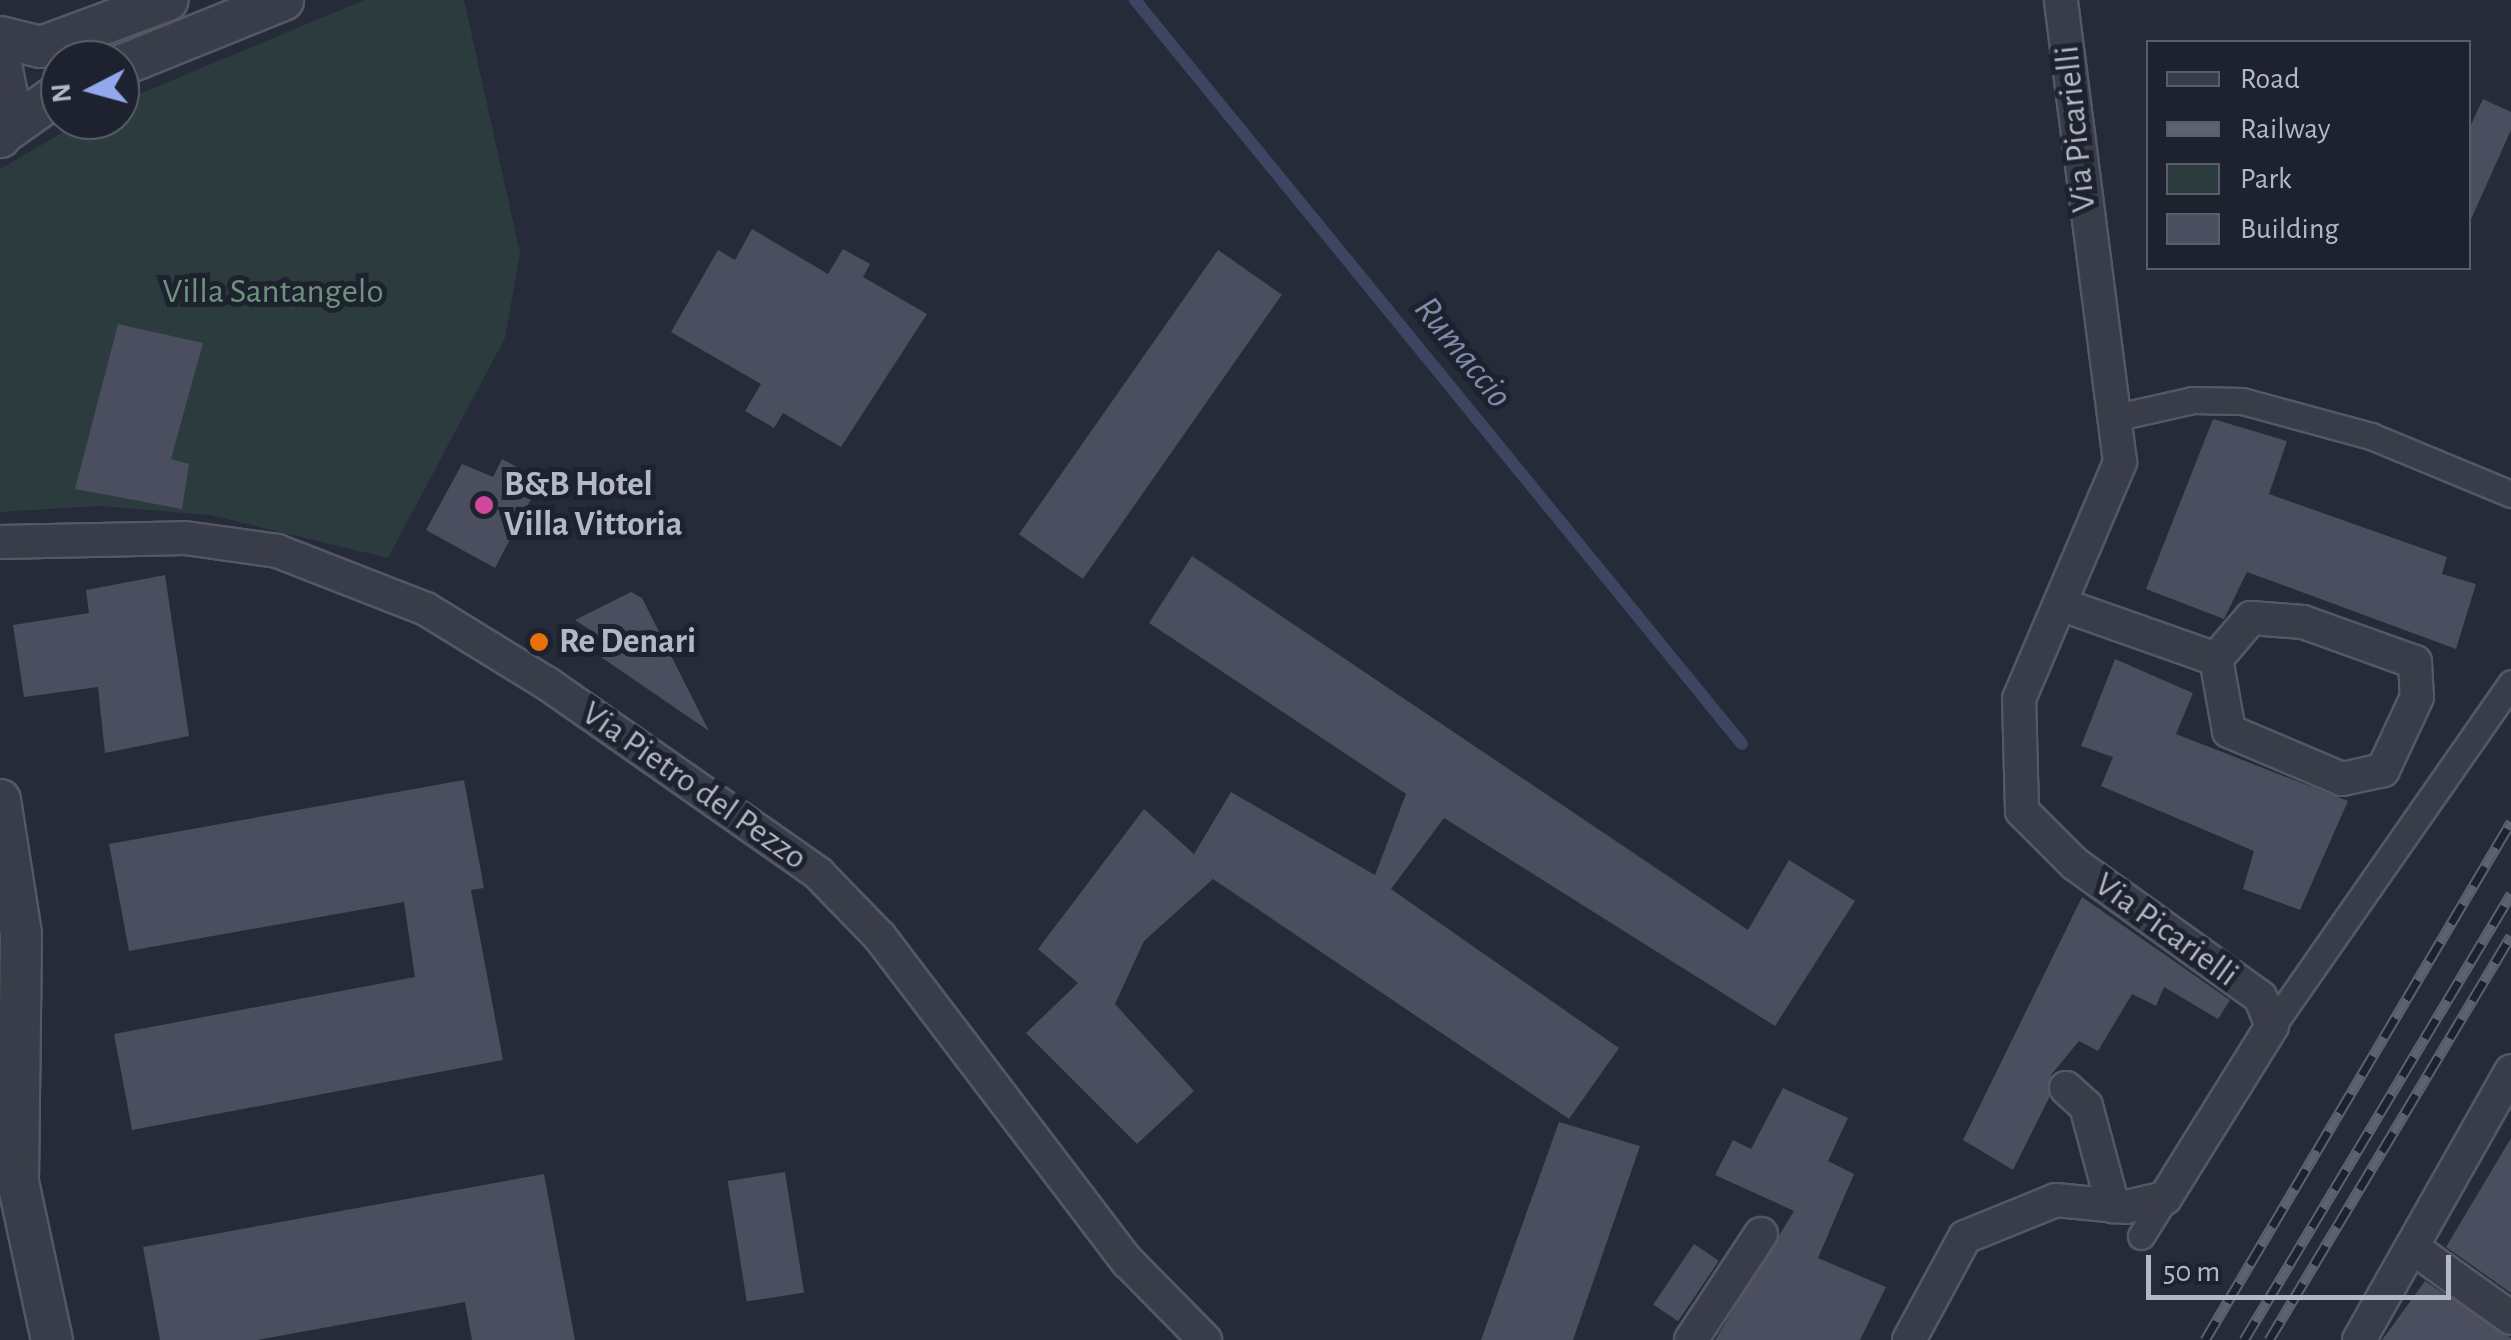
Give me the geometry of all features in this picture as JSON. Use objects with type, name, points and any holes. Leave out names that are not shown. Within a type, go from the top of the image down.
[{"type":"street","points":[[0,36],[41,47],[168,0]]},
{"type":"street","points":[[140,58],[283,0]]},
{"type":"street","name":"Via Picarielli","points":[[2062,0],[2120,462],[2020,699],[2022,811],[2075,864],[2260,997],[2272,1026]]},
{"type":"street","points":[[0,60],[1,136]]},
{"type":"street","points":[[1,136],[40,108]]},
{"type":"street","points":[[2114,418],[2193,400],[2242,402],[2370,436],[2511,494]]},
{"type":"street","name":"Via Pietro del Pezzo","points":[[0,542],[185,538],[276,551],[426,610],[548,684],[818,873],[880,937],[1128,1262],[1205,1340]]},
{"type":"street","points":[[2060,604],[2216,659]]},
{"type":"street","points":[[2251,618],[2303,622],[2415,662],[2417,697],[2383,770],[2342,779],[2229,731],[2216,659],[2251,618]]},
{"type":"street","points":[[2141,1236],[2272,1026],[2511,683]]},
{"type":"street","points":[[0,800],[21,934],[10,1015],[18,1182],[52,1340]]},
{"type":"street","points":[[2359,1340],[2502,1107],[2511,1071]]},
{"type":"street","points":[[2066,1088],[2086,1106],[2113,1206]]},
{"type":"street","points":[[1909,1340],[1965,1237],[2056,1200],[2113,1206],[2165,1198]]},
{"type":"street","points":[[1691,1340],[1761,1234]]},
{"type":"street","points":[[2413,1248],[2511,1318]]},
{"type":"green space","name":"Villa Santangelo","points":[[364,0],[464,0],[520,253],[505,338],[388,558],[210,515],[99,506],[0,512],[0,169],[50,140],[140,140],[140,94]]},
{"type":"building","points":[[2483,99],[2511,112],[2511,130],[2471,219],[2471,125]]},
{"type":"building","points":[[752,229],[828,274],[843,249],[870,264],[863,277],[927,314],[841,447],[783,413],[774,428],[745,411],[761,384],[671,332],[718,250],[735,260]]},
{"type":"building","points":[[1218,250],[1282,295],[1083,579],[1019,534]]},
{"type":"building","points":[[118,324],[203,343],[171,459],[189,464],[182,509],[75,489]]},
{"type":"building","points":[[2213,419],[2287,441],[2269,494],[2447,557],[2442,574],[2476,584],[2456,649],[2247,572],[2224,619],[2146,589]]},
{"type":"building","name":"B&B Hotel Villa Vittoria","points":[[502,459],[541,480],[495,568],[426,530],[462,464],[493,477]]},
{"type":"building","points":[[1192,556],[1748,930],[1789,860],[1855,901],[1775,1026],[1444,818],[1391,889],[1619,1048],[1569,1119],[1213,879],[1144,941],[1115,1004],[1194,1091],[1137,1144],[1026,1033],[1078,983],[1038,949],[1144,809],[1194,854],[1231,792],[1375,875],[1406,794],[1149,623]]},
{"type":"building","points":[[165,575],[189,736],[105,753],[98,687],[24,697],[13,625],[89,613],[86,590]]},
{"type":"building","points":[[631,592],[642,598],[709,731],[598,655],[607,641],[575,620]]},
{"type":"building","points":[[2115,659],[2193,693],[2176,734],[2348,801],[2300,910],[2243,889],[2254,851],[2101,786],[2113,757],[2081,746]]},
{"type":"building","points":[[464,780],[484,888],[471,890],[503,1060],[132,1130],[114,1034],[415,977],[404,902],[129,951],[109,844]]},
{"type":"building","points":[[2082,897],[2230,1000],[2218,1019],[2164,987],[2156,1006],[2132,994],[2098,1051],[2079,1041],[2051,1075],[2049,1098],[2013,1170],[1963,1140]]},
{"type":"building","points":[[1783,1088],[1848,1118],[1828,1161],[1854,1174],[1818,1258],[1886,1287],[1860,1340],[1715,1340],[1794,1211],[1715,1175],[1733,1140],[1751,1149]]},
{"type":"building","points":[[1559,1122],[1640,1146],[1573,1340],[1481,1340]]},
{"type":"building","points":[[2511,1138],[2511,1293],[2446,1247]]},
{"type":"building","points":[[785,1172],[804,1292],[747,1302],[728,1181]]},
{"type":"building","points":[[544,1174],[575,1340],[472,1340],[465,1302],[257,1340],[160,1340],[143,1247]]},
{"type":"building","points":[[1694,1244],[1719,1261],[1678,1321],[1653,1305]]},
{"type":"building","points":[[2425,1281],[2511,1338],[2511,1340],[2382,1340]]},
{"type":"waterway","name":"Rumaccio","points":[[1135,0],[1742,744]]},
{"type":"railway","points":[[2205,1340],[2511,822]]},
{"type":"railway","points":[[2244,1340],[2511,894]]},
{"type":"railway","points":[[2269,1340],[2511,936]]},
{"type":"place","name":"B&B Hotel Villa Vittoria","points":[[484,505]]},
{"type":"place","name":"Re Denari","points":[[539,642]]}]
